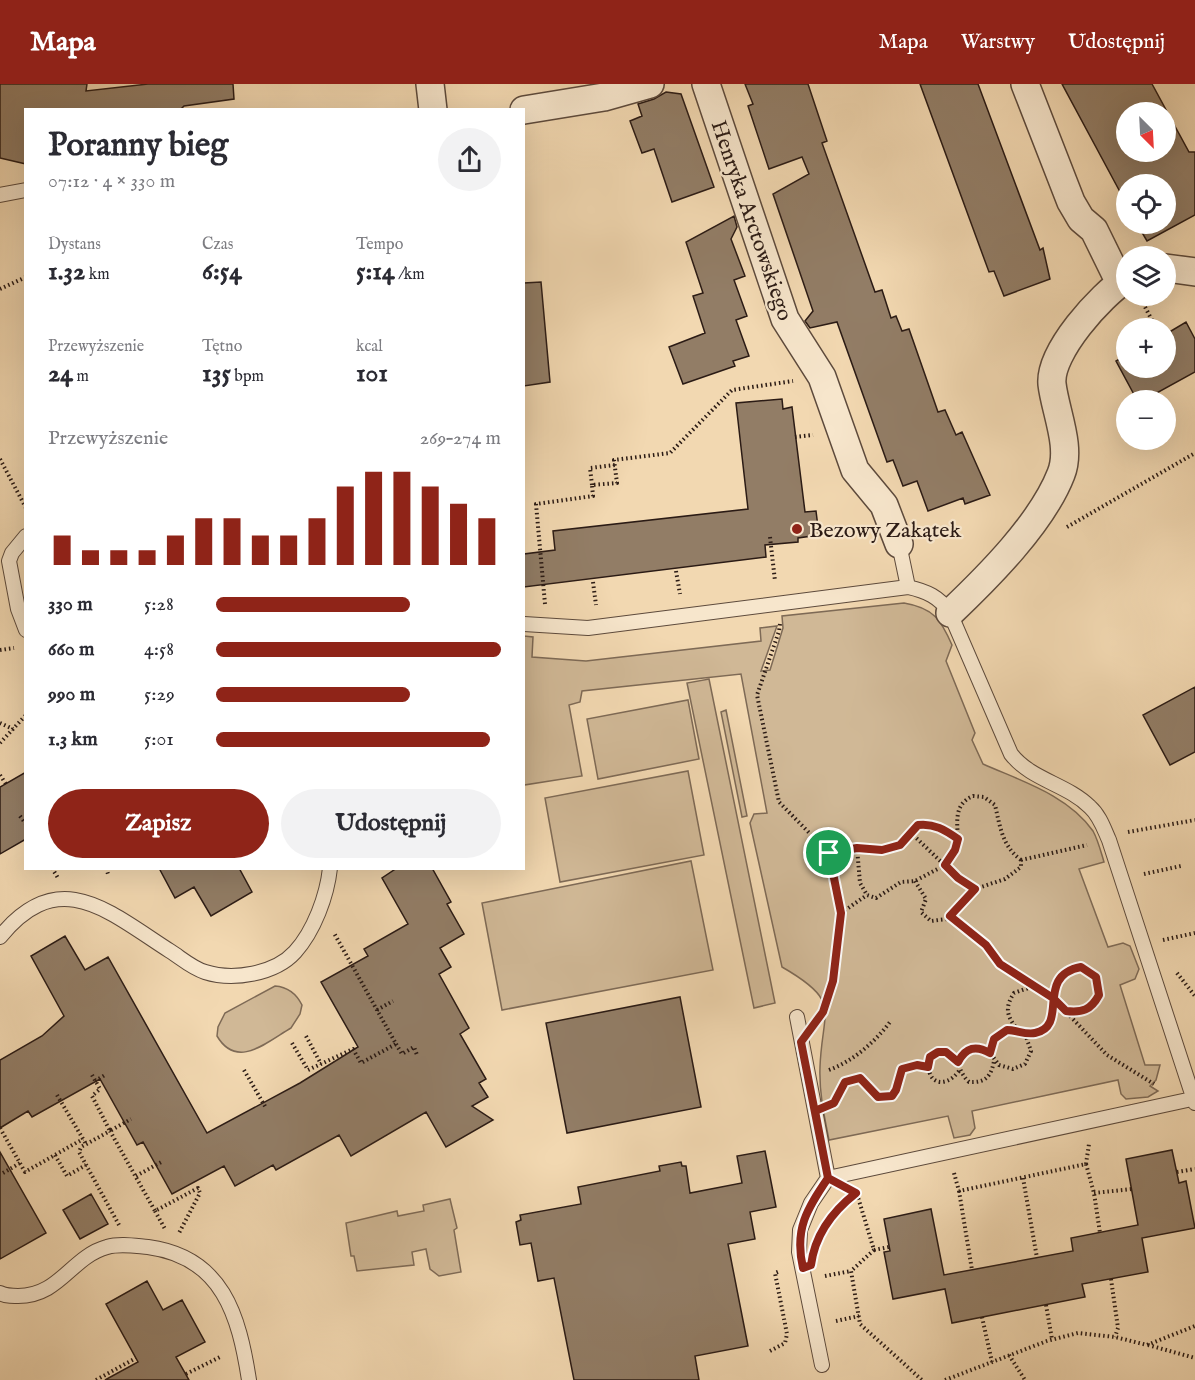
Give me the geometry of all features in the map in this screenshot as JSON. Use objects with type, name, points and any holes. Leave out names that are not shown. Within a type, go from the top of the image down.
[{"type":"street","points":[[430,84],[433,108]]},
{"type":"street","points":[[525,110],[604,97],[650,84]]},
{"type":"street","name":"Henryka Arctowskiego","points":[[706,84],[785,319],[822,377],[855,470],[884,506],[899,544]]},
{"type":"street","points":[[1025,84],[1071,202],[1081,219],[1094,230],[1116,265]]},
{"type":"street","points":[[1176,269],[1195,272]]},
{"type":"street","points":[[950,613],[1000,562],[1051,495],[1062,472],[1063,450],[1052,382],[1054,364],[1105,296],[1116,291]]},
{"type":"lane","points":[[0,195],[24,190]]},
{"type":"lane","points":[[24,538],[17,544],[9,561],[18,609],[24,625]]},
{"type":"lane","points":[[899,544],[908,587]]},
{"type":"lane","points":[[525,624],[588,628],[908,587],[935,597],[950,613],[1011,754],[1026,769],[1076,795],[1098,815],[1109,840],[1194,1101],[828,1178],[811,1203],[800,1230],[800,1252],[822,1365]]},
{"type":"lane","points":[[0,937],[18,916],[38,905],[52,900],[73,898],[103,908],[206,972],[245,975],[277,964],[294,953],[315,920],[330,870]]},
{"type":"lane","points":[[796,1017],[828,1178]]},
{"type":"lane","points":[[0,1293],[5,1296],[28,1296],[49,1289],[88,1257],[107,1247],[126,1246],[170,1252],[181,1256],[207,1273],[226,1294],[237,1319],[249,1380]]},
{"type":"path","points":[[0,289],[24,278]]},
{"type":"path","points":[[592,485],[618,483],[614,460],[670,453],[732,390],[808,378],[812,361]]},
{"type":"path","points":[[1060,530],[1195,453]]},
{"type":"path","points":[[0,459],[24,504]]},
{"type":"path","points":[[546,609],[536,504],[593,496],[590,468],[615,465]]},
{"type":"path","points":[[770,537],[776,590]]},
{"type":"path","points":[[676,571],[681,602]]},
{"type":"path","points":[[593,582],[597,612]]},
{"type":"path","points":[[780,620],[779,631],[757,695],[779,802],[829,853],[841,913],[833,981],[823,1012],[801,1042]]},
{"type":"path","points":[[0,743],[24,717]]},
{"type":"path","points":[[0,723],[13,729]]},
{"type":"path","points":[[0,775],[6,784]]},
{"type":"path","points":[[857,848],[860,883],[867,895],[876,898],[901,882],[915,880],[945,865],[955,850],[958,839],[960,804],[973,796],[984,797],[995,805],[1005,841],[1021,860],[1022,867],[1015,874],[975,889],[947,919],[932,921],[921,912],[926,899],[915,880]]},
{"type":"path","points":[[20,816],[24,821]]},
{"type":"path","points":[[1123,834],[1195,820]]},
{"type":"path","points":[[829,853],[857,848],[882,850],[900,845],[918,825],[928,824],[958,839]]},
{"type":"path","points":[[910,832],[958,878],[975,889]]},
{"type":"path","points":[[1021,860],[1097,843]]},
{"type":"path","points":[[1137,876],[1181,866]]},
{"type":"path","points":[[53,870],[57,878]]},
{"type":"path","points":[[107,870],[108,874]]},
{"type":"path","points":[[841,913],[867,895]]},
{"type":"path","points":[[950,916],[986,945],[1000,964],[1053,998],[1107,1054],[1162,1088]]},
{"type":"path","points":[[334,931],[335,937],[402,1054],[414,1047],[417,1055]]},
{"type":"path","points":[[1158,941],[1195,933]]},
{"type":"path","points":[[1035,986],[1014,993],[1009,1000],[1008,1015],[1018,1030],[1025,1034],[1038,1033],[1045,1029],[1051,1020],[1053,998],[1059,978],[1065,972],[1081,967],[1096,977],[1099,995],[1094,1004],[1084,1011],[1066,1011]]},
{"type":"path","points":[[377,1010],[393,1001]]},
{"type":"path","points":[[808,1078],[832,1069],[855,1056],[878,1038],[890,1022]]},
{"type":"path","points":[[990,1053],[994,1039],[1001,1032],[1018,1030]]},
{"type":"path","points":[[958,1062],[968,1049],[976,1047],[990,1053],[994,1060],[1005,1069],[1013,1069],[1025,1064],[1031,1051],[1025,1034]]},
{"type":"path","points":[[306,1036],[321,1064]]},
{"type":"path","points":[[292,1043],[309,1073],[321,1064],[353,1049],[361,1063],[396,1044]]},
{"type":"path","points":[[959,1071],[950,1080],[942,1082],[934,1080],[929,1074],[930,1057],[938,1052],[946,1052],[958,1062],[959,1071],[969,1082],[984,1080],[992,1071],[994,1060]]},
{"type":"path","points":[[815,1111],[834,1103],[845,1082],[852,1079],[860,1078],[865,1081],[873,1094],[878,1097],[892,1096],[902,1069],[917,1065],[928,1067]]},
{"type":"path","points":[[244,1070],[266,1108]]},
{"type":"path","points":[[95,1081],[105,1074]]},
{"type":"path","points":[[92,1075],[100,1089],[92,1095],[170,1237]]},
{"type":"path","points":[[57,1095],[86,1144]]},
{"type":"path","points":[[126,1246],[126,1236],[79,1152],[86,1144],[131,1119]]},
{"type":"path","points":[[0,1128],[26,1172],[82,1139]]},
{"type":"path","points":[[1093,1140],[1088,1146],[1086,1164],[1094,1193],[1100,1233]]},
{"type":"path","points":[[55,1155],[67,1176],[86,1165]]},
{"type":"path","points":[[136,1176],[163,1161]]},
{"type":"path","points":[[3,1173],[20,1163]]},
{"type":"path","points":[[959,1191],[1086,1164]]},
{"type":"path","points":[[1177,1172],[1195,1169]]},
{"type":"path","points":[[947,1171],[955,1173],[972,1270]]},
{"type":"path","points":[[1023,1178],[1037,1258]]},
{"type":"path","points":[[155,1211],[198,1188],[200,1193],[170,1252]]},
{"type":"path","points":[[828,1221],[833,1213],[863,1189]]},
{"type":"path","points":[[1094,1193],[1132,1189]]},
{"type":"path","points":[[856,1193],[874,1250]]},
{"type":"path","points":[[889,1247],[874,1250],[851,1271],[860,1324],[922,1380]]},
{"type":"path","points":[[1111,1279],[1118,1328],[1114,1337]]},
{"type":"path","points":[[1046,1305],[1052,1340]]},
{"type":"path","points":[[982,1317],[992,1362]]},
{"type":"path","points":[[1147,1345],[1195,1326]]},
{"type":"path","points":[[945,1380],[1009,1355],[1078,1333],[1114,1337],[1195,1358]]},
{"type":"path","points":[[186,1374],[244,1346]]},
{"type":"path","points":[[1009,1355],[1025,1380]]},
{"type":"path","points":[[96,1380],[135,1358]]},
{"type":"shaded area","points":[[904,603],[923,608],[940,622],[952,645],[946,661],[975,733],[972,740],[983,764],[1057,798],[1083,818],[1095,835],[1104,862],[1079,869],[1108,947],[1123,943],[1130,946],[1139,969],[1135,979],[1120,985],[1145,1065],[1160,1065],[1156,1080],[1150,1086],[1158,1091],[1148,1097],[1126,1099],[1121,1094],[1118,1080],[972,1111],[975,1128],[970,1135],[954,1138],[948,1116],[829,1140],[822,1104],[820,1076],[825,1008],[814,989],[782,967],[750,823],[754,814],[767,813],[741,674],[582,691],[580,702],[569,705],[582,776],[525,785],[525,636],[533,637],[532,657],[586,661],[761,641],[760,628],[777,626],[761,671],[770,670],[783,628],[782,616]]},
{"type":"shaded area","points":[[709,679],[775,1003],[754,1008],[687,683]]},
{"type":"shaded area","points":[[688,700],[699,759],[598,779],[587,719]]},
{"type":"shaded area","points":[[726,710],[747,816],[742,817],[721,712]]},
{"type":"shaded area","points":[[688,771],[704,855],[560,882],[545,798]]},
{"type":"shaded area","points":[[691,861],[713,970],[502,1010],[482,903]]},
{"type":"shaded area","points":[[275,986],[291,991],[302,1005],[300,1014],[291,1028],[252,1050],[234,1051],[225,1046],[217,1036],[218,1027],[225,1013]]},
{"type":"shaded area","points":[[450,1199],[457,1228],[454,1230],[461,1272],[439,1276],[430,1269],[426,1249],[412,1252],[414,1265],[357,1271],[354,1256],[351,1256],[346,1223],[397,1211],[398,1216],[424,1211],[423,1205]]},
{"type":"building","points":[[0,84],[87,84],[86,91],[148,84],[233,84],[234,99],[182,108],[24,108],[24,164],[0,158]]},
{"type":"building","points":[[745,84],[808,84],[827,141],[822,143],[875,292],[882,290],[891,318],[896,316],[902,331],[909,329],[938,412],[945,410],[956,435],[962,432],[990,495],[965,504],[963,498],[928,511],[917,481],[903,486],[893,460],[887,462],[837,322],[810,328],[805,321],[813,311],[773,194],[809,174],[802,157],[769,169],[748,106],[753,104]]},
{"type":"building","points":[[920,84],[978,84],[1040,250],[1043,248],[1050,279],[1004,296],[994,271],[989,272]]},
{"type":"building","points":[[1062,84],[1152,84],[1162,102],[1116,102],[1116,162],[1176,162],[1176,128],[1189,152],[1195,152],[1195,215],[1176,225],[1176,174],[1116,174],[1116,184]]},
{"type":"building","points":[[666,92],[681,94],[714,187],[672,202],[654,149],[642,153],[630,121],[642,116],[638,104]]},
{"type":"building","points":[[734,216],[737,227],[731,239],[745,276],[734,280],[747,316],[736,320],[749,356],[733,361],[735,366],[683,384],[669,347],[705,333],[693,296],[703,293],[686,242]]},
{"type":"building","points":[[1143,234],[1160,234],[1147,241]]},
{"type":"building","points":[[541,282],[550,382],[525,386],[525,283]]},
{"type":"building","points":[[1186,322],[1195,339],[1195,372],[1162,390],[1132,390],[1125,378],[1176,378],[1176,328]]},
{"type":"building","points":[[782,399],[783,409],[792,407],[805,512],[816,511],[819,535],[798,538],[798,542],[765,545],[766,557],[525,587],[525,554],[555,550],[553,531],[748,509],[736,403]]},
{"type":"building","points":[[1195,687],[1195,752],[1170,765],[1143,715]]},
{"type":"building","points":[[24,773],[24,840],[0,854],[0,787]]},
{"type":"building","points":[[160,870],[240,870],[252,892],[211,916],[194,887],[175,898]]},
{"type":"building","points":[[394,870],[433,870],[451,902],[447,904],[464,934],[440,948],[451,967],[439,974],[469,1028],[460,1034],[486,1079],[479,1083],[488,1097],[472,1106],[493,1120],[446,1147],[426,1112],[351,1156],[339,1135],[276,1170],[273,1165],[235,1186],[224,1166],[172,1194],[143,1142],[137,1145],[100,1079],[32,1117],[28,1111],[0,1128],[0,1060],[42,1036],[64,1016],[31,956],[65,936],[85,970],[108,957],[207,1133],[300,1083],[358,1047],[321,982],[368,956],[364,949],[408,924],[382,878]]},
{"type":"building","points":[[680,997],[701,1107],[567,1133],[546,1023]]},
{"type":"building","points":[[1172,1150],[1179,1183],[1186,1181],[1195,1228],[1142,1238],[1148,1272],[1082,1284],[1085,1297],[952,1323],[945,1289],[893,1299],[884,1252],[890,1251],[884,1219],[931,1209],[944,1275],[1073,1251],[1071,1238],[1138,1225],[1126,1159]]},
{"type":"building","points":[[765,1151],[776,1207],[750,1212],[755,1239],[728,1244],[748,1346],[695,1356],[699,1380],[574,1380],[554,1278],[538,1281],[531,1243],[520,1245],[516,1222],[521,1220],[520,1215],[581,1204],[578,1187],[660,1171],[659,1166],[681,1162],[682,1166],[686,1166],[690,1193],[742,1183],[737,1156]]},
{"type":"building","points":[[0,1152],[46,1233],[0,1259]]},
{"type":"building","points":[[91,1194],[108,1224],[80,1239],[63,1210]]},
{"type":"building","points":[[147,1281],[163,1310],[182,1300],[205,1342],[176,1357],[189,1380],[105,1380],[138,1362],[106,1304]]},
{"type":"place","name":"Bezowy Zakątek","points":[[797,529]]},
{"type":"route","points":[[829,853],[841,913],[833,981],[823,1012],[801,1042],[828,1178],[811,1203],[800,1230],[803,1268],[811,1265],[816,1243],[833,1213],[856,1193],[828,1178],[815,1111],[834,1103],[845,1082],[860,1078],[878,1097],[892,1096],[902,1069],[910,1065],[928,1067],[930,1057],[938,1052],[946,1052],[958,1062],[968,1049],[976,1047],[990,1053],[994,1039],[1001,1032],[1018,1030],[1025,1034],[1038,1033],[1045,1029],[1051,1020],[1053,998],[1059,978],[1072,969],[1081,967],[1089,970],[1096,977],[1099,995],[1094,1004],[1084,1011],[1066,1011],[1053,998],[1000,964],[986,945],[950,916],[975,889],[966,885],[945,865],[955,850],[958,839],[942,829],[928,824],[918,825],[900,845],[882,850],[857,848],[829,853]]}]
